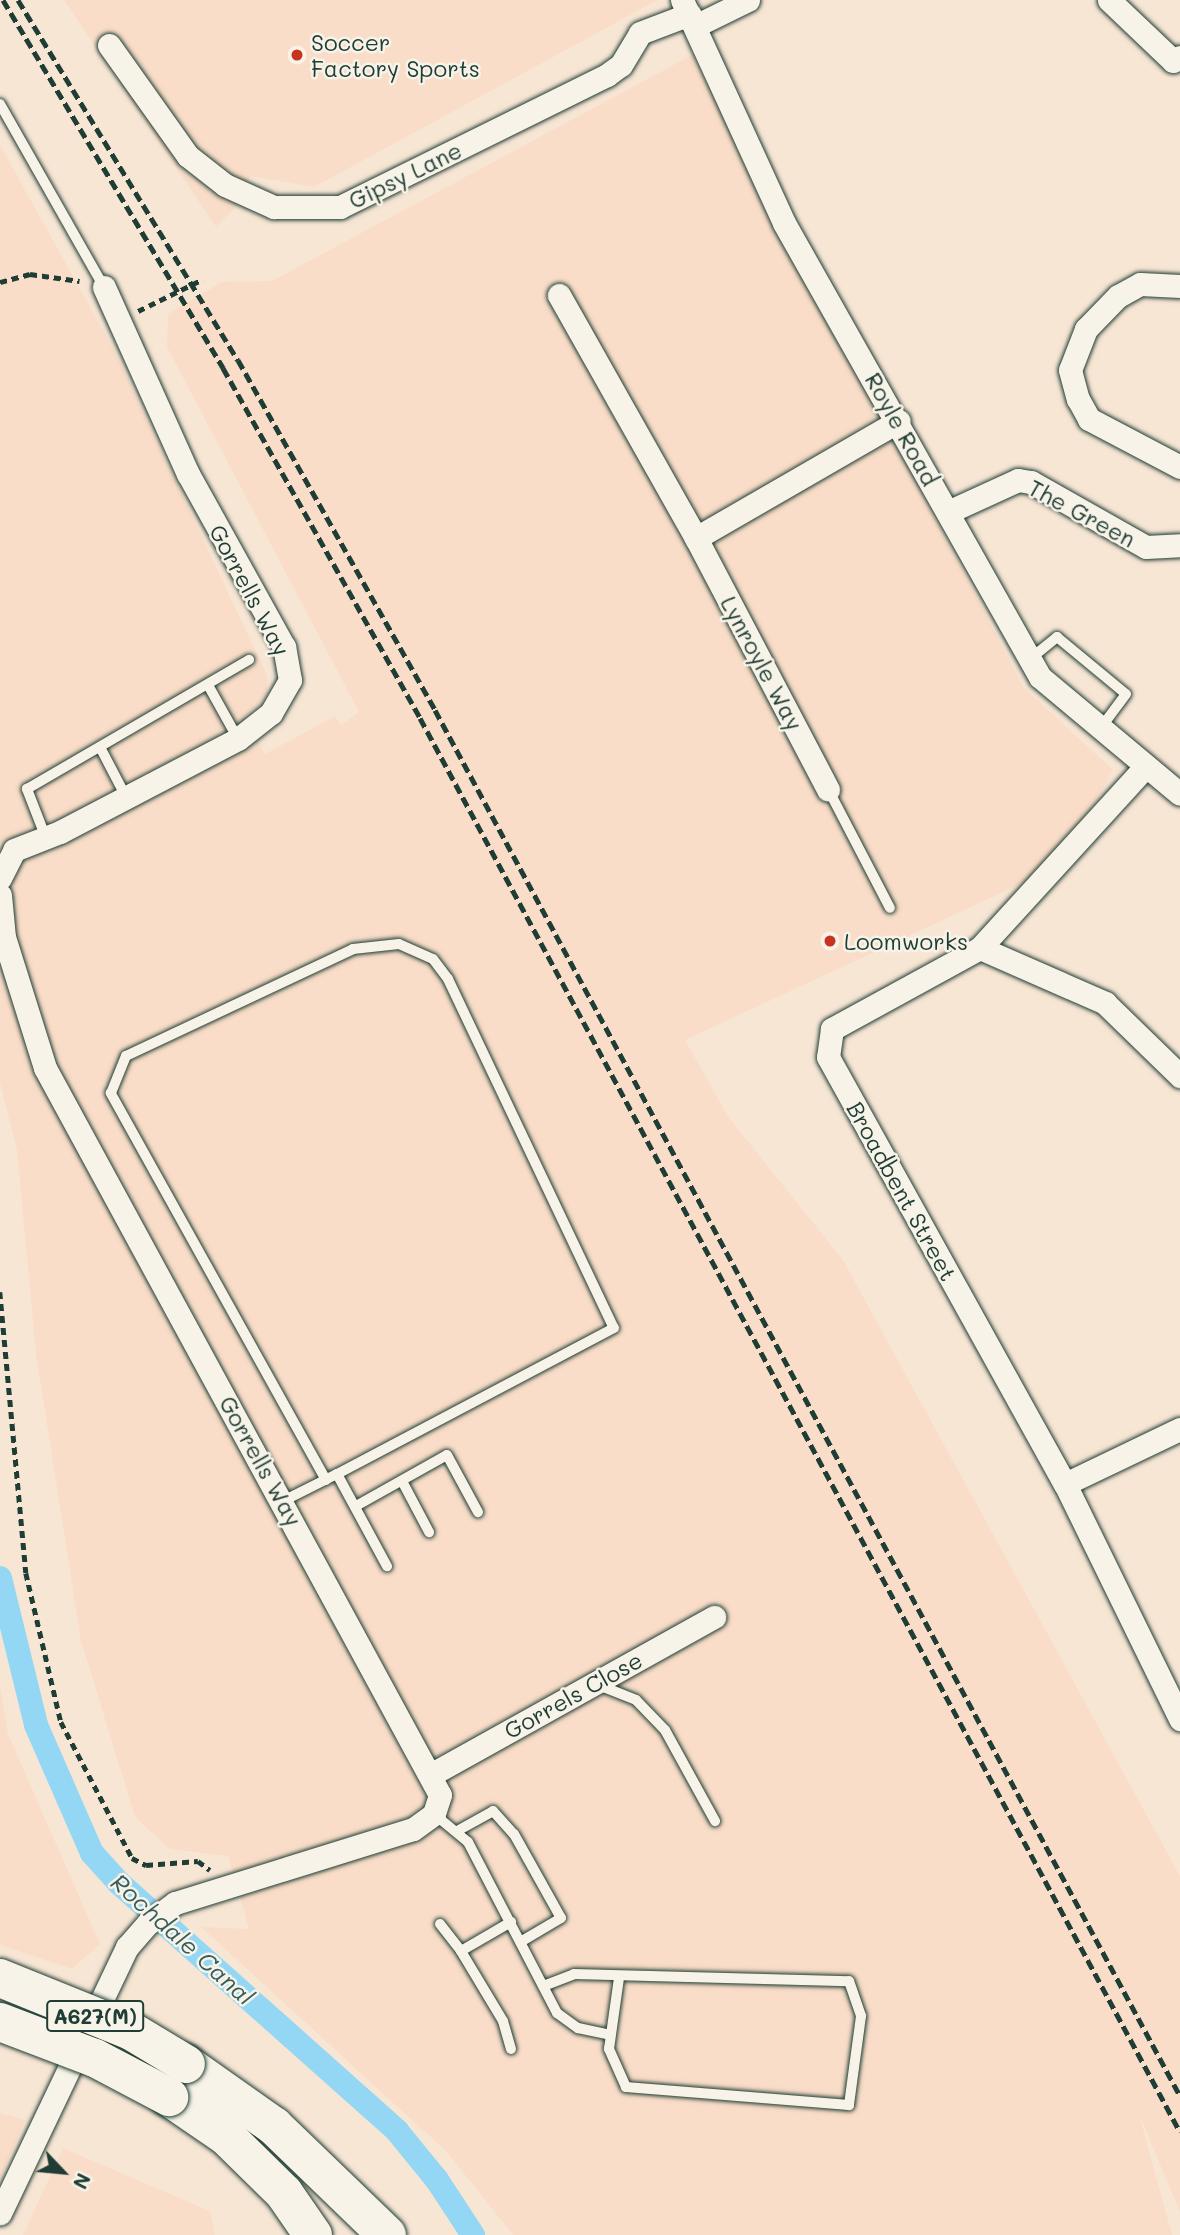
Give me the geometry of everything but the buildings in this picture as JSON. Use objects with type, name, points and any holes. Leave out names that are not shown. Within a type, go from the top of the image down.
[{"type":"highway","name":"A627(M)","points":[[0,1978],[131,2031],[226,2136],[284,2193],[313,2235]]},
{"type":"highway","name":"A627(M)","points":[[0,2022],[95,2058],[177,2080],[274,2126],[387,2235]]},
{"type":"highway","name":"A627(M)","points":[[335,2186],[367,2235]]},
{"type":"street","name":"Gipsy Lane","points":[[110,45],[188,156],[225,185],[274,206],[340,207],[607,75],[621,65],[640,33],[689,13],[748,0]]},
{"type":"street","points":[[1109,0],[1173,61],[1180,57]]},
{"type":"street","name":"Royle Road","points":[[689,13],[783,223],[899,421],[1030,659],[1055,692],[1180,794]]},
{"type":"street","points":[[1180,286],[1140,284],[1100,310],[1076,345],[1070,370],[1078,399],[1089,419],[1180,467]]},
{"type":"street","name":"Gorrells Way","points":[[0,878],[14,850],[46,838],[238,738],[280,703],[290,681],[289,659],[188,474],[119,320],[94,287]]},
{"type":"street","name":"Lynroyle Way","points":[[559,295],[696,538],[828,789]]},
{"type":"street","points":[[696,538],[899,421]]},
{"type":"street","name":"The Green","points":[[948,512],[1018,480],[1031,482],[1146,547],[1180,545]]},
{"type":"street","name":"Broadbent Street","points":[[1146,766],[980,948],[832,1029],[828,1057],[1065,1484],[1180,1719]]},
{"type":"street","name":"Gorrells Way","points":[[0,895],[4,937],[45,1068],[432,1774],[440,1795],[434,1814]]},
{"type":"street","points":[[980,948],[1105,1003],[1180,1076]]},
{"type":"street","points":[[1065,1484],[1180,1429]]},
{"type":"street","name":"Gorrels Close","points":[[432,1774],[714,1617]]},
{"type":"street","points":[[0,2213],[127,1947],[174,1903],[413,1829],[434,1814]]},
{"type":"lane","points":[[0,104],[94,287]]},
{"type":"lane","points":[[1030,659],[1057,636],[1126,694],[1100,729]]},
{"type":"lane","points":[[46,838],[27,789],[249,660]]},
{"type":"lane","points":[[208,685],[238,738]]},
{"type":"lane","points":[[100,747],[126,797]]},
{"type":"lane","points":[[828,789],[890,908]]},
{"type":"lane","points":[[283,1501],[326,1480],[614,1328],[448,979],[433,959],[399,944],[353,949],[126,1056],[111,1093],[326,1480]]},
{"type":"lane","points":[[356,1506],[447,1455],[478,1512]]},
{"type":"lane","points":[[337,1474],[387,1566]]},
{"type":"lane","points":[[402,1481],[429,1532]]},
{"type":"lane","points":[[594,1683],[636,1700],[665,1730],[715,1821]]},
{"type":"lane","points":[[459,1830],[493,1811],[514,1834],[561,1918],[522,1941]]},
{"type":"lane","points":[[434,1814],[459,1830],[546,1985],[557,2012],[578,2028],[610,2035]]},
{"type":"lane","points":[[461,1951],[511,1922]]},
{"type":"lane","points":[[440,1924],[461,1951],[503,2021],[511,2049]]},
{"type":"lane","points":[[546,1985],[575,1974],[618,1978],[849,1981],[861,2016],[849,2105],[626,2087],[609,2049],[618,1978]]},
{"type":"path","points":[[0,282],[30,274],[76,277],[94,287]]},
{"type":"path","points":[[119,320],[203,279]]},
{"type":"path","points":[[0,1292],[26,1573],[61,1722],[132,1858],[146,1865],[198,1861],[210,1870],[220,1889]]},
{"type":"shaded area","points":[[64,0],[658,0],[314,187],[250,176],[237,206],[216,227]]},
{"type":"shaded area","points":[[692,55],[1024,688],[1113,770],[1061,865],[685,1040],[729,1118],[843,1260],[1180,1876],[1180,2212],[1139,2114],[1172,2235],[513,2235],[447,2152],[201,1927],[249,1929],[228,1856],[170,1849],[135,1817],[81,1641],[36,1354],[17,1150],[0,1083],[0,145],[115,352],[267,675],[267,699],[244,717],[265,754],[335,716],[341,725],[359,712],[167,347],[168,314],[222,282],[272,281]]},
{"type":"shaded area","points":[[0,1688],[8,1734],[100,1944],[72,1969],[0,1945]]},
{"type":"shaded area","points":[[0,2113],[25,2120],[0,2179]]},
{"type":"shaded area","points":[[63,2148],[210,2211],[215,2235],[23,2235]]},
{"type":"waterway","name":"Rochdale Canal","points":[[0,1578],[36,1725],[92,1853],[119,1883],[397,2131],[437,2180],[473,2235]]},
{"type":"railway","points":[[3,0],[223,368],[420,718],[1180,2132]]},
{"type":"railway","points":[[18,0],[238,360],[435,710],[1180,2096]]},
{"type":"place","name":"Soccer Factory Sports","points":[[297,55]]},
{"type":"place","name":"Loomworks","points":[[830,941]]}]
